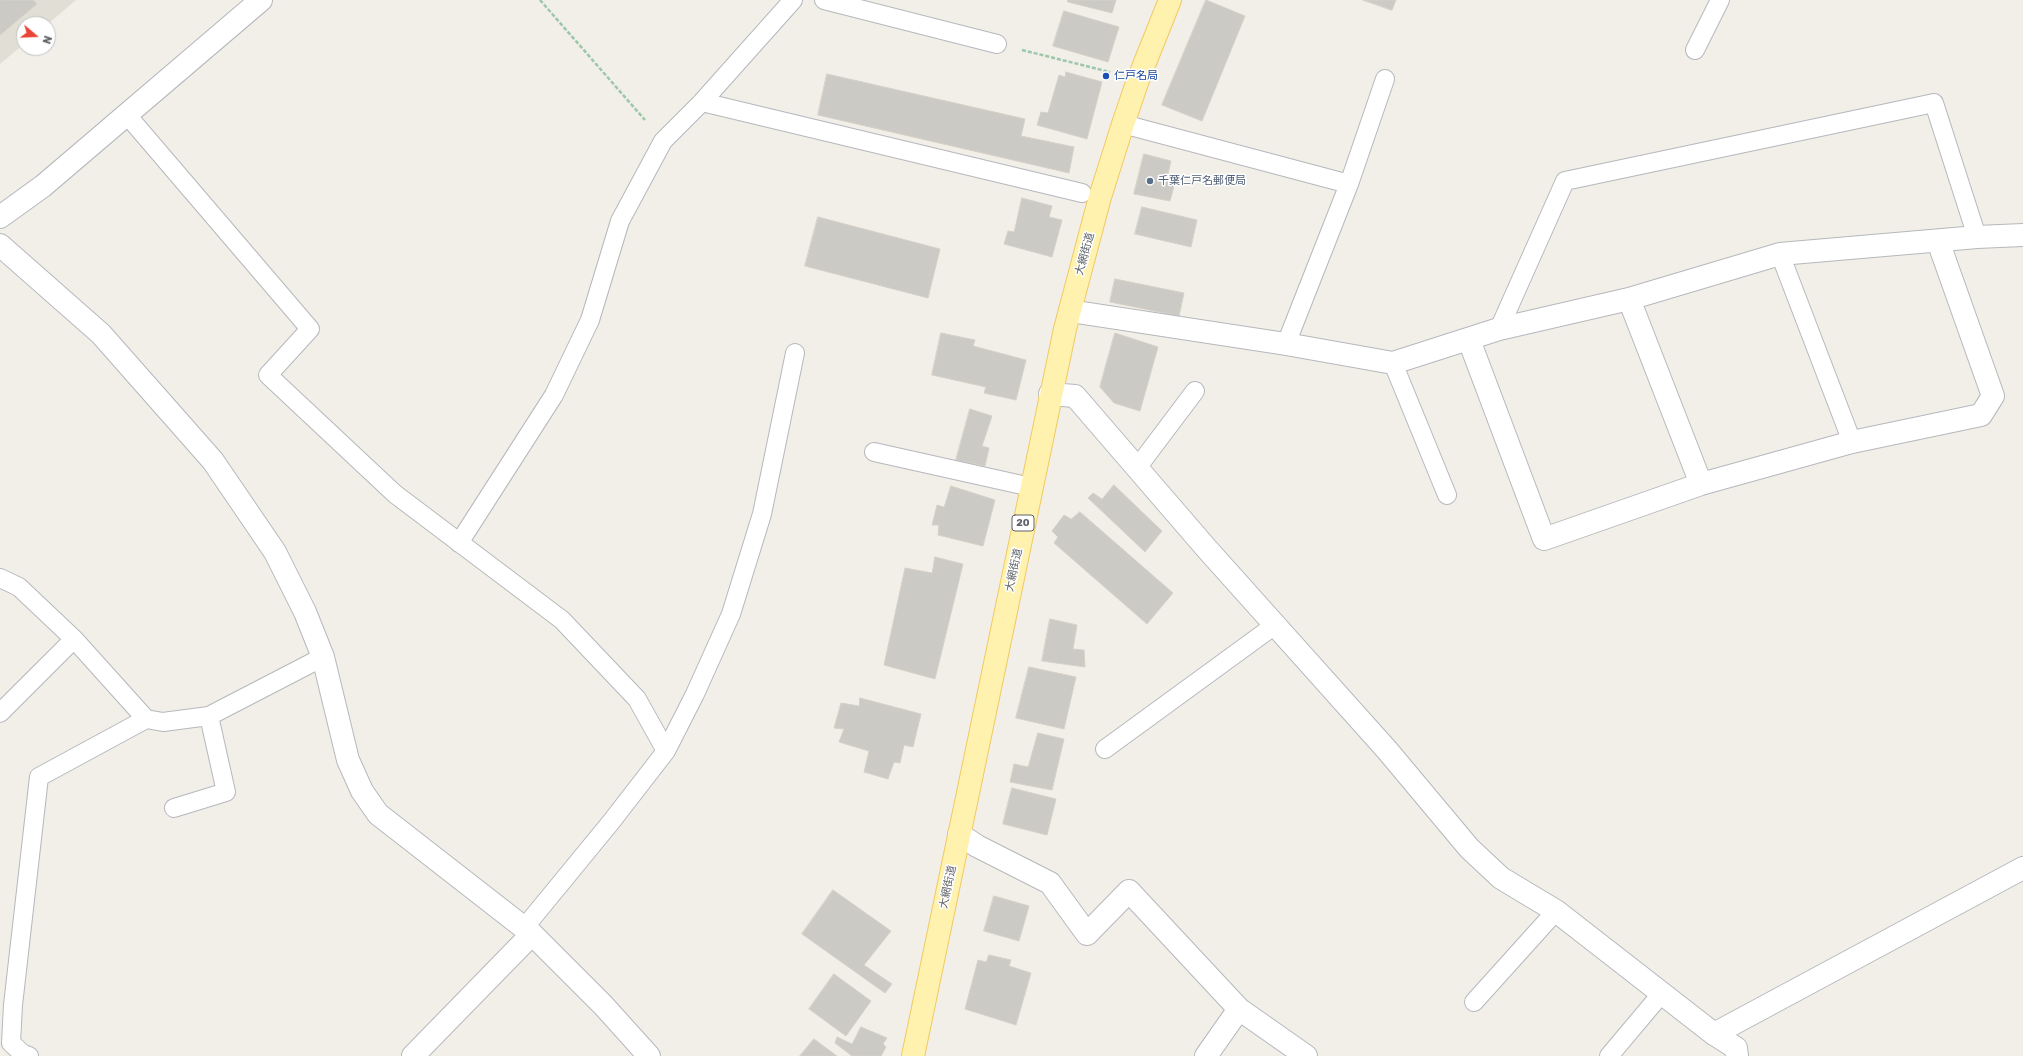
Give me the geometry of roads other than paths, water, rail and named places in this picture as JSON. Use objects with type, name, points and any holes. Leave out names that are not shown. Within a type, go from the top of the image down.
[{"type":"main road","name":"大網街道","points":[[913,1056],[1050,394],[1070,311],[1100,197],[1122,124],[1170,0]]},
{"type":"street","points":[[0,216],[43,186],[261,0]]},
{"type":"street","points":[[1070,311],[1286,344],[1393,363],[1469,340],[1499,329],[1629,299],[1780,254],[1977,237],[2023,235]]},
{"type":"street","points":[[1469,340],[1544,539],[1701,484],[1852,442],[1980,415],[1993,396],[1938,241]]},
{"type":"street","points":[[0,245],[101,334],[213,461],[275,552],[305,612],[323,657],[348,760],[362,791],[378,814],[528,931],[603,1005],[649,1056]]},
{"type":"street","points":[[1629,299],[1701,484]]},
{"type":"street","points":[[1050,394],[1075,396],[1275,625],[1387,750],[1469,848],[1501,878],[1556,911],[1714,1034],[1736,1048],[1737,1056]]},
{"type":"street","points":[[958,834],[977,846],[1050,883],[1087,934],[1130,891],[1239,1009],[1306,1056]]},
{"type":"street","points":[[1714,1034],[2023,868]]},
{"type":"street","points":[[413,1056],[528,931]]},
{"type":"street","points":[[1206,1056],[1239,1009]]},
{"type":"lane","points":[[459,543],[554,395],[590,320],[620,221],[663,141],[702,102],[792,0]]},
{"type":"lane","points":[[824,0],[997,44]]},
{"type":"lane","points":[[1695,50],[1720,0]]},
{"type":"lane","points":[[1286,344],[1349,184],[1385,79]]},
{"type":"lane","points":[[702,102],[1082,193]]},
{"type":"lane","points":[[1499,329],[1565,182],[1934,103],[1977,237]]},
{"type":"lane","points":[[127,115],[310,329],[268,376],[395,494],[562,620],[637,699],[666,751]]},
{"type":"lane","points":[[1122,124],[1349,184]]},
{"type":"lane","points":[[1780,254],[1852,442]]},
{"type":"lane","points":[[528,931],[666,751],[731,614],[762,514],[795,353]]},
{"type":"lane","points":[[1393,363],[1448,495]]},
{"type":"lane","points":[[1137,468],[1195,391]]},
{"type":"lane","points":[[874,452],[1031,487]]},
{"type":"lane","points":[[0,578],[19,587],[74,639],[146,718],[163,722],[209,716],[323,657]]},
{"type":"lane","points":[[1106,749],[1275,625]]},
{"type":"lane","points":[[0,712],[74,639]]},
{"type":"lane","points":[[174,808],[226,792],[209,716]]},
{"type":"lane","points":[[30,1056],[23,1054],[12,1043],[6,1003],[39,776],[146,718]]},
{"type":"lane","points":[[1474,1002],[1556,911]]},
{"type":"lane","points":[[1608,1056],[1662,993]]},
{"type":"place","name":"仁戸名局","points":[[1106,76]]},
{"type":"place","name":"千葉仁戸名郵便局","points":[[1150,181]]}]
